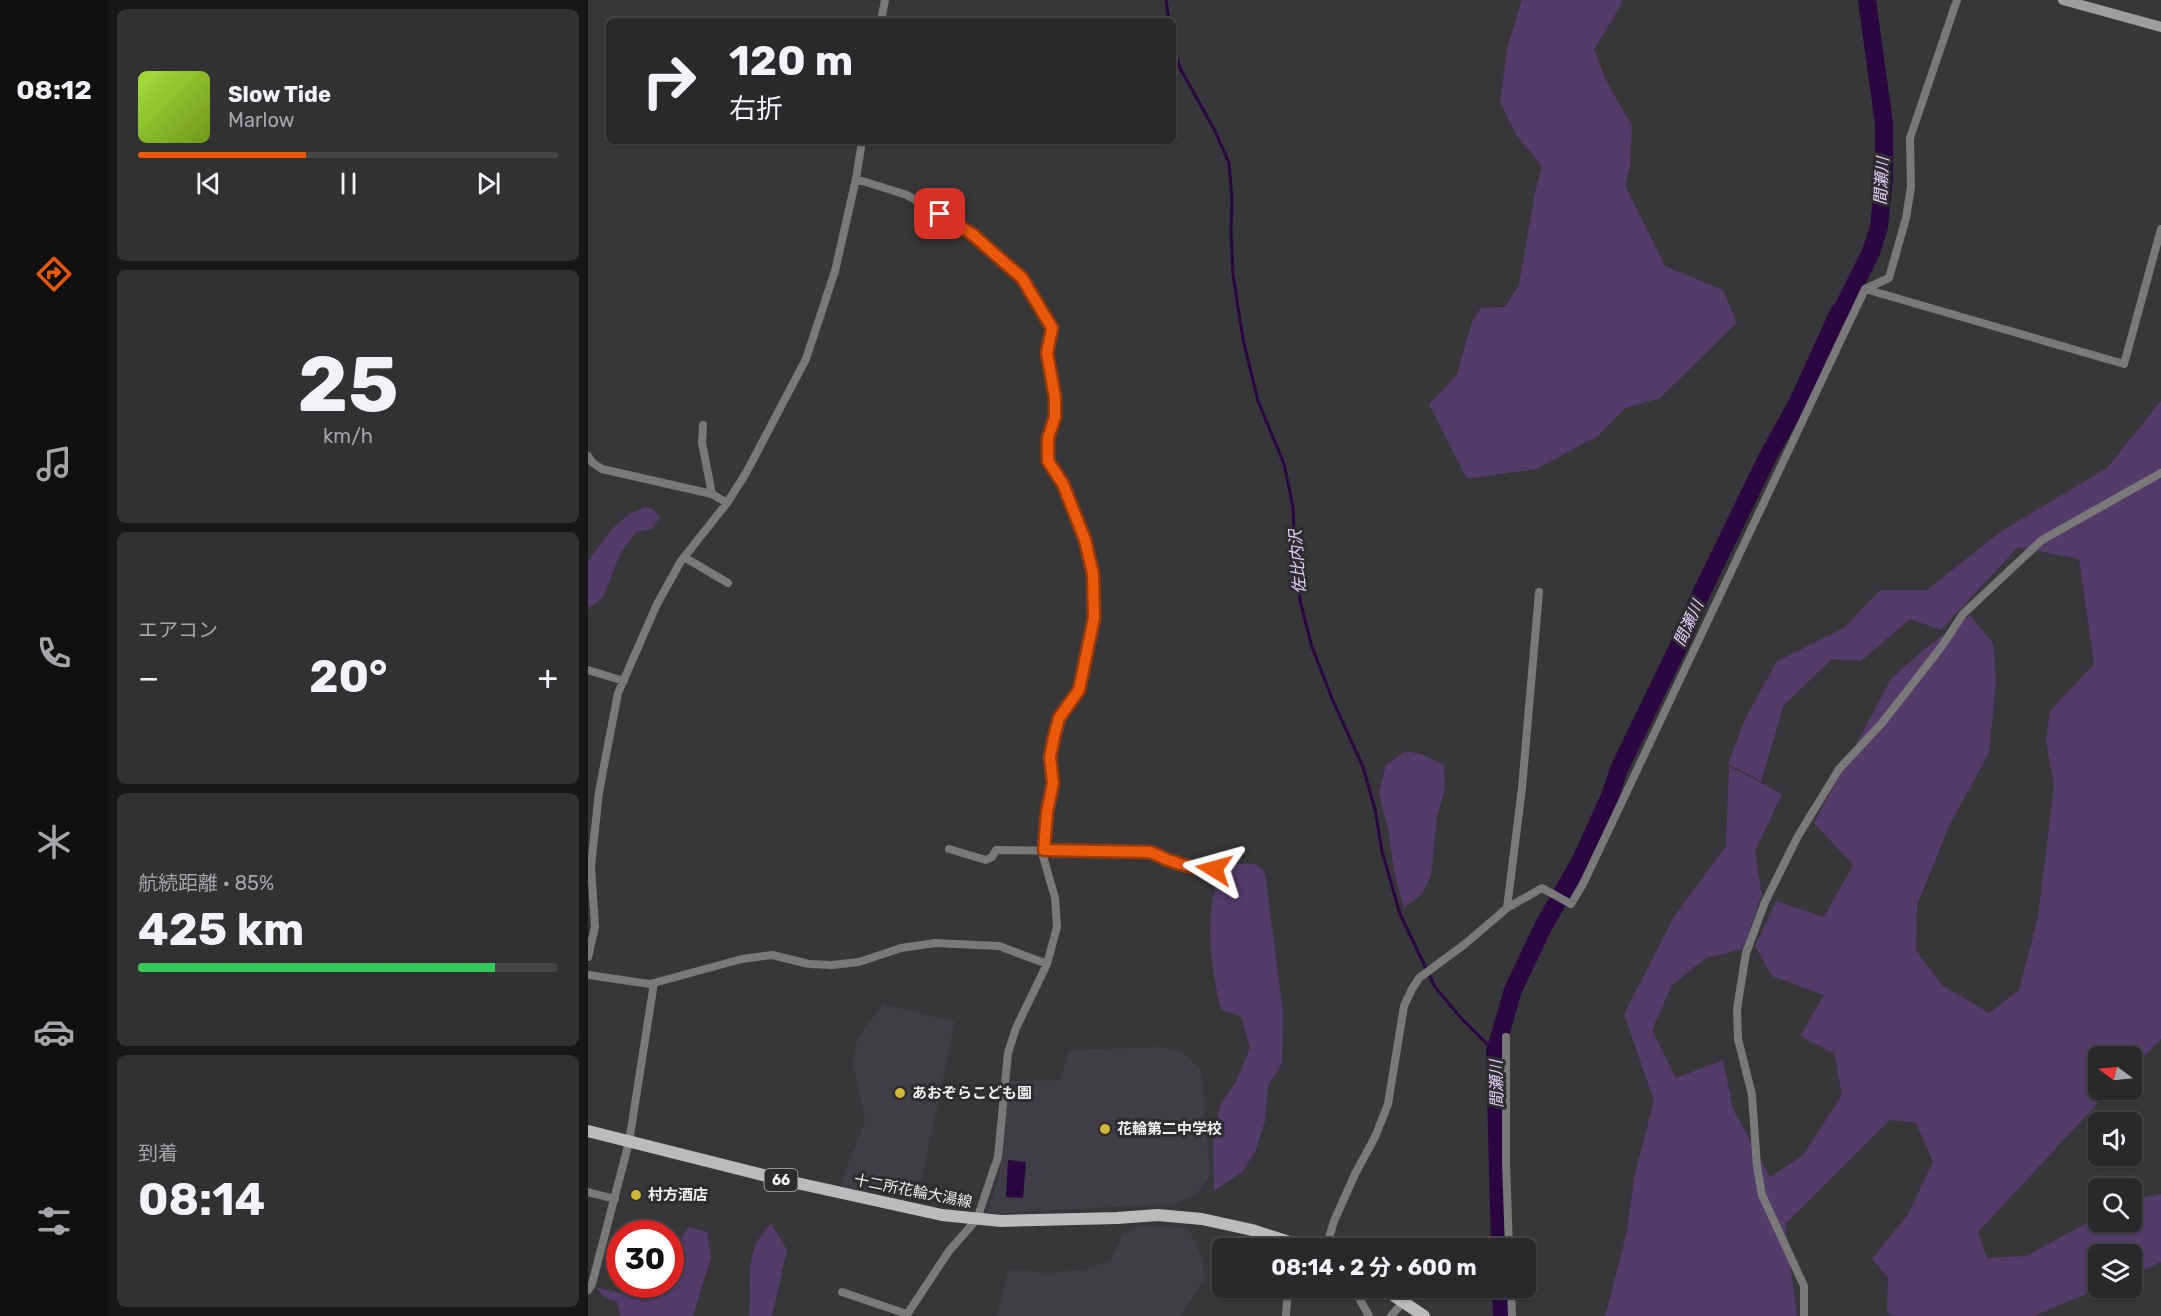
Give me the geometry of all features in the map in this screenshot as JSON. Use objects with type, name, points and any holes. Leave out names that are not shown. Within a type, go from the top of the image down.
[{"type":"main road","name":"十二所花輪大湯線","points":[[588,1131],[783,1180],[942,1215],[1001,1221],[1158,1215],[1202,1219],[1252,1230],[1275,1238]]},
{"type":"main road","points":[[1399,1298],[1424,1316]]},
{"type":"street","points":[[882,18],[885,0]]},
{"type":"street","points":[[1329,1238],[1334,1221],[1375,1137],[1388,1104],[1404,1006],[1419,978],[1465,944],[1507,908],[1542,888],[1571,904],[1582,886],[1865,289],[1889,278],[1906,218],[1911,187],[1910,138],[1957,0]]},
{"type":"street","points":[[2063,0],[2161,27]]},
{"type":"street","points":[[588,957],[595,927],[591,866],[599,792],[618,693],[657,604],[684,557],[727,503],[746,473],[806,359],[835,271],[862,144]]},
{"type":"street","points":[[842,1292],[907,1315],[949,1251],[977,1219],[998,1157],[1008,1053],[1016,1028],[1047,964],[1058,927],[1055,898],[1043,856],[1047,812],[1053,783],[1050,757],[1059,718],[1079,690],[1094,618],[1093,574],[1085,540],[1063,484],[1048,461],[1048,438],[1055,417],[1055,398],[1047,353],[1052,328],[1022,278],[972,234],[907,195],[856,179]]},
{"type":"street","points":[[1865,289],[2124,364],[2161,229]]},
{"type":"street","points":[[703,425],[702,443],[712,494]]},
{"type":"street","points":[[588,456],[602,469],[712,494],[727,503]]},
{"type":"street","points":[[1804,1316],[1804,1286],[1762,1196],[1757,1167],[1752,1095],[1738,1039],[1737,1010],[1746,953],[1765,902],[1798,836],[1839,769],[1882,723],[1964,614],[2042,540],[2161,472]]},
{"type":"street","points":[[684,557],[728,583]]},
{"type":"street","points":[[1507,908],[1522,788],[1539,592]]},
{"type":"street","points":[[588,670],[624,681]]},
{"type":"street","points":[[949,849],[986,860],[992,857],[996,850],[1149,852],[1159,854],[1168,861],[1199,869],[1214,869]]},
{"type":"street","points":[[588,975],[654,983],[752,957],[772,955],[809,964],[832,965],[859,962],[901,948],[935,943],[999,946],[1047,964]]},
{"type":"street","points":[[588,1290],[592,1284],[629,1142],[654,983]]},
{"type":"street","points":[[1506,1037],[1509,1238]]},
{"type":"street","points":[[588,1192],[615,1199]]},
{"type":"street","points":[[1286,1316],[1287,1298]]},
{"type":"street","points":[[1359,1298],[1369,1316]]},
{"type":"street","points":[[1511,1298],[1512,1316]]},
{"type":"street","points":[[1392,1316],[1404,1301]]},
{"type":"shaded area","points":[[1522,0],[1622,0],[1594,49],[1606,81],[1632,126],[1630,166],[1625,185],[1665,266],[1723,290],[1737,323],[1660,398],[1625,408],[1598,436],[1536,469],[1467,479],[1429,404],[1457,375],[1472,321],[1481,308],[1505,307],[1519,285],[1535,192],[1542,166],[1516,135],[1500,102],[1508,45]]},
{"type":"shaded area","points":[[2161,401],[2161,1039],[2142,1058],[2142,1046],[2088,1046],[2088,1100],[2101,1100],[1978,1232],[1987,1258],[2026,1256],[2088,1222],[2088,1232],[2142,1232],[2142,1198],[2161,1194],[2161,1262],[2142,1271],[2142,1244],[2088,1244],[2088,1293],[2034,1316],[1896,1316],[1887,1313],[1888,1277],[1872,1259],[1908,1214],[1933,1162],[1916,1123],[1890,1120],[1785,1224],[1797,1316],[1605,1316],[1626,1236],[1635,1173],[1654,1101],[1624,1014],[1674,917],[1726,846],[1729,766],[1782,794],[1755,851],[1762,895],[1743,949],[1706,958],[1672,985],[1652,1030],[1676,1078],[1723,1060],[1733,1109],[1770,1177],[1803,1155],[1842,1095],[1834,1053],[1800,1036],[1824,995],[1772,976],[1755,946],[1776,901],[1824,917],[1853,865],[1814,823],[1891,679],[1923,650],[1970,615],[1993,643],[1996,681],[1989,753],[1950,824],[1917,905],[1916,951],[1942,985],[1989,1013],[2019,990],[2038,917],[2054,786],[2046,741],[2050,711],[2094,664],[2079,559],[2018,547],[1941,630],[1910,619],[1861,661],[1832,659],[1784,705],[1761,781],[1728,764],[1745,719],[1777,661],[1844,628],[1880,590],[1927,590],[2000,532],[2107,468]]},
{"type":"shaded area","points":[[645,507],[652,509],[660,517],[652,529],[636,532],[620,554],[603,597],[588,609],[588,561],[612,529],[629,514]]},
{"type":"shaded area","points":[[1406,751],[1421,754],[1444,765],[1445,789],[1437,817],[1431,875],[1422,894],[1404,908],[1395,876],[1388,829],[1379,793],[1386,765]]},
{"type":"shaded area","points":[[1227,864],[1256,864],[1265,873],[1283,1013],[1282,1063],[1268,1086],[1265,1121],[1255,1152],[1242,1172],[1214,1191],[1213,1135],[1221,1103],[1236,1082],[1250,1048],[1241,1016],[1221,1010],[1213,968],[1210,940],[1211,912],[1215,890]]},
{"type":"shaded area","name":"あおぞらこども園","points":[[883,1004],[955,1022],[917,1201],[840,1185],[865,1121],[853,1065],[857,1040]]},
{"type":"shaded area","name":"花輪第二中学校","points":[[1163,1047],[1182,1052],[1201,1070],[1210,1176],[1196,1195],[1173,1204],[987,1212],[998,1180],[1010,1081],[1060,1080],[1069,1050]]},
{"type":"shaded area","points":[[1008,1160],[1026,1162],[1023,1198],[1006,1197]]},
{"type":"shaded area","points":[[771,1223],[787,1250],[772,1316],[749,1316],[752,1254],[758,1240]]},
{"type":"shaded area","points":[[1138,1226],[1189,1228],[1203,1262],[1204,1279],[1181,1316],[997,1316],[1009,1269],[1047,1273],[1083,1270],[1110,1261],[1123,1234]]},
{"type":"shaded area","points":[[688,1227],[707,1232],[711,1257],[693,1316],[620,1316],[617,1302],[608,1298],[684,1298],[684,1234]]},
{"type":"shaded area","points":[[596,1287],[606,1289],[606,1297],[603,1296]]},
{"type":"waterway","name":"佐比内沢","points":[[1166,0],[1169,18]]},
{"type":"waterway","name":"間瀬川","points":[[1500,1238],[1495,1052],[1513,990],[1543,927],[1581,860],[1610,796],[1619,769],[1685,633],[1697,602],[1767,458],[1798,402],[1839,312],[1871,252],[1879,227],[1884,176],[1884,124],[1867,0]]},
{"type":"waterway","name":"佐比内沢","points":[[1176,55],[1180,68],[1215,131],[1229,163],[1233,275],[1243,339],[1258,401],[1284,464],[1293,507],[1300,601],[1312,647],[1363,767],[1375,809],[1382,851],[1400,914],[1435,987],[1461,1018],[1495,1052]]},
{"type":"waterway","name":"間瀬川","points":[[1501,1298],[1502,1316]]},
{"type":"place","name":"あおぞらこども園","points":[[900,1093]]},
{"type":"place","name":"花輪第二中学校","points":[[1105,1129]]},
{"type":"place","name":"村方酒店","points":[[636,1195]]},
{"type":"route","points":[[940,214],[972,234],[1022,278],[1052,328],[1047,353],[1055,398],[1055,417],[1048,438],[1048,461],[1063,484],[1075,512],[1093,574],[1094,618],[1079,690],[1059,718],[1050,757],[1053,783],[1047,812],[1044,850],[1149,852],[1159,854],[1168,861],[1199,869],[1214,869]]}]
